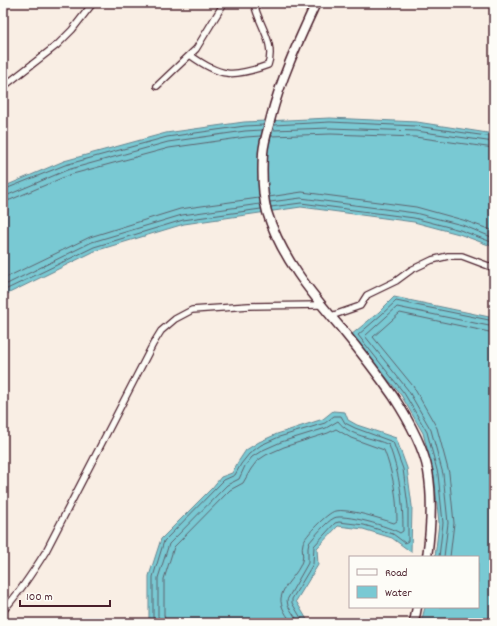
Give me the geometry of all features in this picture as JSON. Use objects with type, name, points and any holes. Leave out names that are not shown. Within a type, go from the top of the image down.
[{"type":"main road","points":[[316,3],[281,85],[267,132],[263,152],[263,189],[267,211],[274,230],[301,279],[382,380],[410,424],[422,450],[428,470],[431,502],[431,527],[427,556]]},
{"type":"main road","points":[[414,623],[417,608]]},
{"type":"street","points":[[3,87],[57,45],[72,30],[92,3]]},
{"type":"street","points":[[157,86],[196,49],[224,3]]},
{"type":"street","points":[[190,55],[214,71],[227,74],[240,73],[268,65],[270,51],[268,41],[263,26],[256,13],[254,3]]},
{"type":"street","points":[[331,316],[360,306],[367,295],[396,281],[411,270],[432,260],[448,256],[462,256],[494,268]]},
{"type":"street","points":[[3,611],[31,575],[46,551],[152,344],[161,331],[175,319],[192,310],[248,306],[321,305]]},
{"type":"water","points":[[330,118],[417,122],[494,134],[494,247],[459,234],[414,222],[301,207],[184,224],[95,251],[3,296],[3,187],[64,161],[166,133],[244,122]]},
{"type":"water","points":[[394,297],[494,318],[494,623],[421,623],[425,608],[479,608],[479,556],[435,556],[439,523],[434,475],[423,433],[401,395],[351,335],[379,312]]},
{"type":"water","points":[[333,411],[345,412],[348,420],[357,425],[396,438],[407,468],[412,506],[411,552],[392,538],[363,529],[338,526],[317,548],[318,565],[296,601],[309,623],[152,623],[149,619],[149,576],[161,539],[221,477],[232,473],[246,450],[277,434],[323,419]]}]
